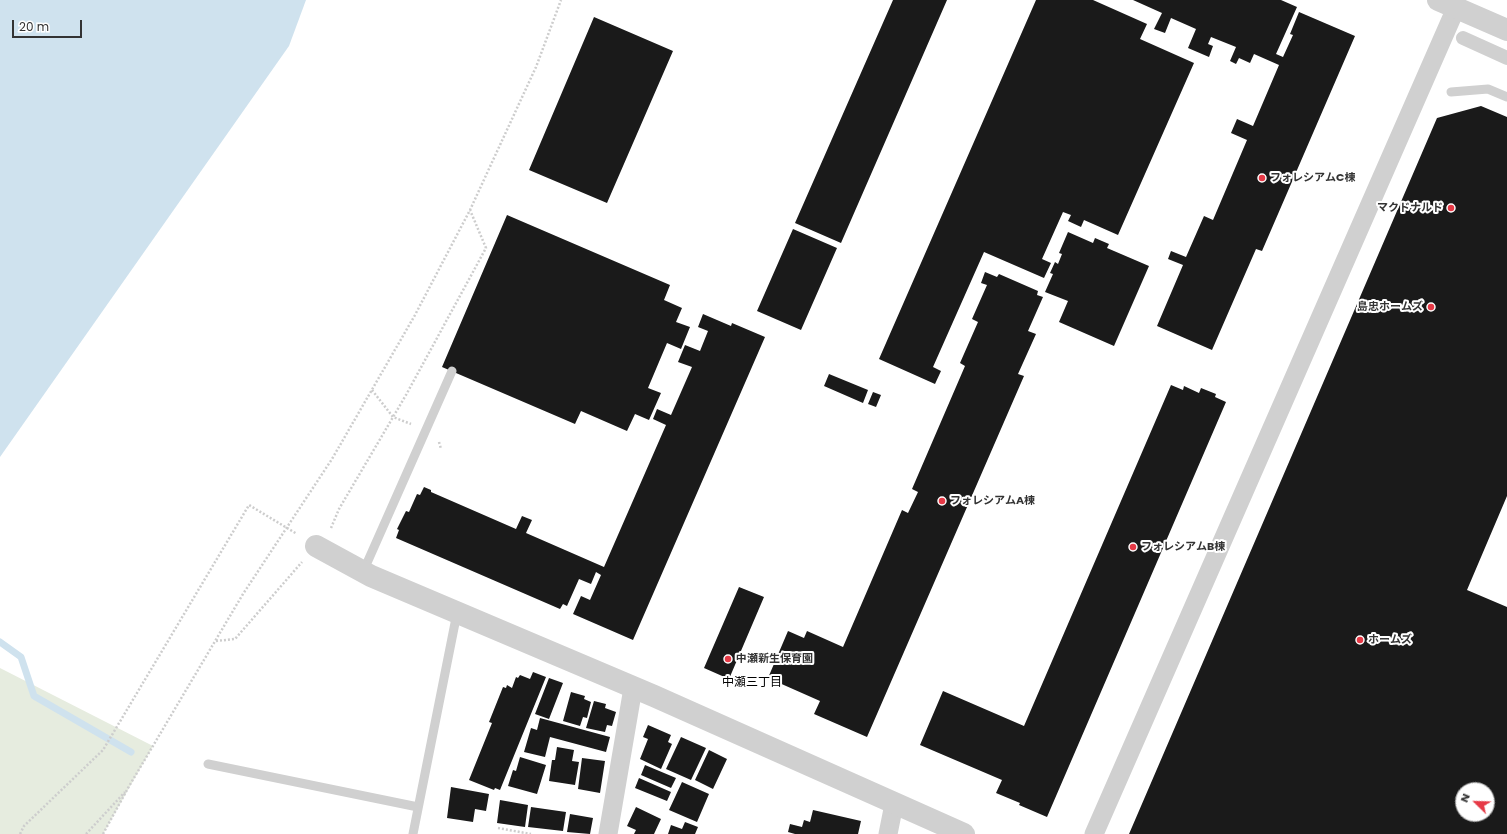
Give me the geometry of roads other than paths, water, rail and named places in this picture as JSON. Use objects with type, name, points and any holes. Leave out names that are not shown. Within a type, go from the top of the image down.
[{"type":"street","points":[[1094,834],[1447,4],[1507,30]]},
{"type":"street","points":[[1463,38],[1507,58]]},
{"type":"street","points":[[316,546],[363,572],[654,696],[964,834]]},
{"type":"street","points":[[608,834],[633,688]]},
{"type":"street","points":[[888,834],[894,804]]},
{"type":"lane","points":[[1451,92],[1488,89],[1507,97]]},
{"type":"lane","points":[[363,572],[452,371]]},
{"type":"lane","points":[[413,834],[457,613]]},
{"type":"lane","points":[[208,764],[418,807]]},
{"type":"water","points":[[0,0],[306,0],[289,46],[0,457]]},
{"type":"waterway","points":[[0,642],[21,657],[34,696],[131,752]]},
{"type":"place","name":"フォレシアムC棟","points":[[1262,178]]},
{"type":"place","name":"マクドナルド","points":[[1451,208]]},
{"type":"place","name":"島忠ホームズ","points":[[1431,307]]},
{"type":"place","name":"フォレシアムA棟","points":[[942,501]]},
{"type":"place","name":"フォレシアムB棟","points":[[1133,547]]},
{"type":"place","name":"ホームズ","points":[[1360,640]]},
{"type":"place","name":"中瀬新生保育園","points":[[728,659]]},
{"type":"district","name":"中瀬三丁目","points":[[752,683]]}]
